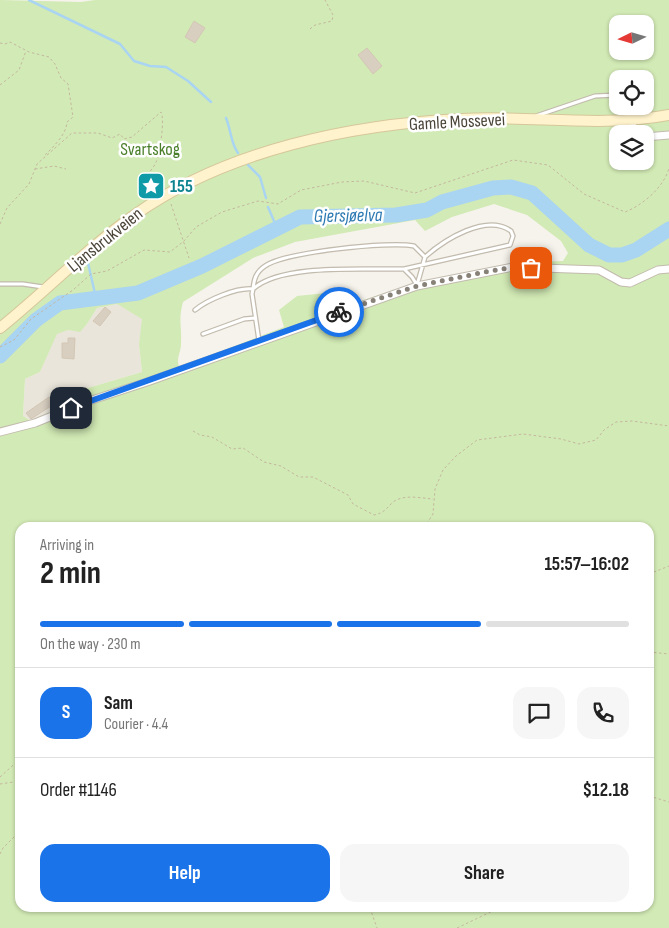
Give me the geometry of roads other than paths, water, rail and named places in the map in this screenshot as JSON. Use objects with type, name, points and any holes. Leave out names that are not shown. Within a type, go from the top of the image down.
[{"type":"main road","name":"Gamle Mossevei","points":[[248,158],[310,140],[419,122],[485,118],[585,122],[631,121],[669,115]]},
{"type":"main road","name":"Ljansbrukveien","points":[[0,328],[121,224],[167,193],[202,175],[248,158]]},
{"type":"street","points":[[631,121],[632,125]]},
{"type":"street","points":[[654,136],[669,135]]},
{"type":"street","points":[[0,432],[35,423],[89,401],[417,286],[514,267],[599,270],[621,282],[630,283],[658,270],[669,269]]},
{"type":"lane","points":[[531,119],[543,112],[562,108],[595,96],[609,95]]},
{"type":"lane","points":[[195,310],[243,288],[253,289],[269,278],[296,272],[404,269],[423,265],[510,245],[513,236],[511,231],[500,226],[466,230],[451,237],[425,257],[423,265],[417,286]]},
{"type":"lane","points":[[259,342],[255,318],[254,278],[266,265],[288,257],[309,253],[407,244],[414,246],[425,257]]},
{"type":"lane","points":[[404,269],[412,276],[417,286]]},
{"type":"lane","points":[[0,284],[30,284],[46,289]]},
{"type":"lane","points":[[203,334],[244,319],[255,318]]},
{"type":"waterway","points":[[29,0],[120,44],[134,61],[150,66],[166,67],[188,81],[211,102]]},
{"type":"waterway","points":[[226,118],[238,153]]},
{"type":"waterway","points":[[248,165],[260,177],[266,198]]},
{"type":"waterway","name":"Gjersjøelva","points":[[0,356],[36,320],[60,303],[138,293],[202,266],[300,217],[396,215],[427,210],[442,202],[493,188],[511,187],[532,193],[589,245],[609,255],[622,255],[636,250],[669,229]]},
{"type":"waterway","points":[[268,207],[277,228]]},
{"type":"waterway","points":[[88,263],[96,298]]},
{"type":"place","name":"155","points":[[151,186]]},
{"type":"park label","name":"Svartskog","points":[[150,149]]}]
